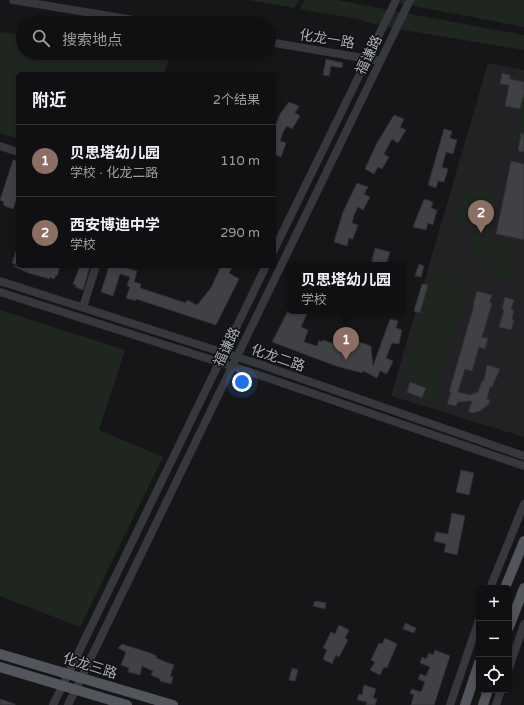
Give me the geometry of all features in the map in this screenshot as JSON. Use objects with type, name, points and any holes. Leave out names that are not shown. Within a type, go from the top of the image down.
[{"type":"main road","points":[[506,585],[524,541]]},
{"type":"main road","points":[[511,621],[524,588]]},
{"type":"main road","name":"化龙三路","points":[[0,654],[173,705]]},
{"type":"main road","name":"化龙三路","points":[[0,667],[127,705]]},
{"type":"main road","points":[[465,705],[476,672]]},
{"type":"main road","points":[[483,705],[487,693]]},
{"type":"street","points":[[13,0],[110,16]]},
{"type":"street","name":"福谦路","points":[[276,246],[396,0]]},
{"type":"street","name":"福谦路","points":[[68,705],[410,0]]},
{"type":"street","name":"化龙一路","points":[[276,43],[380,60]]},
{"type":"street","points":[[0,146],[16,151]]},
{"type":"street","points":[[83,308],[95,268]]},
{"type":"street","name":"福谦路","points":[[53,705],[265,268]]},
{"type":"street","name":"化龙二路","points":[[0,281],[236,358],[524,456]]},
{"type":"street","name":"化龙二路","points":[[0,292],[220,362],[524,466]]},
{"type":"street","points":[[491,585],[524,504]]},
{"type":"street","points":[[450,705],[479,621]]},
{"type":"street","points":[[512,659],[524,624]]},
{"type":"street","points":[[496,705],[500,693]]},
{"type":"shaded area","points":[[249,0],[299,0],[294,8]]},
{"type":"shaded area","points":[[305,0],[338,0],[389,10],[381,26],[357,19],[300,9]]},
{"type":"shaded area","points":[[399,0],[524,0],[524,27],[398,3]]},
{"type":"shaded area","points":[[394,11],[524,35],[524,50],[386,27]]},
{"type":"shaded area","points":[[0,32],[16,34],[16,60],[169,60],[165,72],[16,72],[16,138],[0,133]]},
{"type":"shaded area","points":[[488,63],[524,70],[524,437],[391,396]]},
{"type":"shaded area","points":[[524,94],[524,140],[514,138]]},
{"type":"shaded area","points":[[465,186],[497,195],[489,229],[455,220]]},
{"type":"shaded area","points":[[476,235],[518,245],[512,267],[470,255]]},
{"type":"shaded area","points":[[486,262],[513,269],[509,282],[482,275]]},
{"type":"shaded area","points":[[432,271],[453,277],[451,282],[467,287],[434,402],[423,398],[426,386],[402,379]]},
{"type":"shaded area","points":[[0,310],[125,350],[99,430],[163,457],[80,627],[0,596]]},
{"type":"building","points":[[326,59],[343,63],[342,68],[331,66],[329,76],[323,75]]},
{"type":"building","points":[[502,73],[510,75],[510,79],[524,82],[524,94],[520,109],[505,106],[509,85],[500,84]]},
{"type":"building","points":[[289,102],[299,106],[295,113],[300,116],[292,129],[287,126],[283,132],[280,141],[286,143],[281,157],[276,155],[276,124],[280,114]]},
{"type":"building","points":[[394,115],[404,119],[400,127],[406,130],[398,143],[392,139],[384,154],[389,157],[382,169],[378,167],[374,174],[365,169],[377,143]]},
{"type":"building","points":[[444,129],[452,131],[450,138],[457,140],[453,154],[446,152],[442,167],[448,169],[444,182],[438,181],[436,188],[428,185]]},
{"type":"building","points":[[521,133],[524,134],[524,152],[518,151]]},
{"type":"building","points":[[13,160],[16,161],[16,201],[13,209],[3,205],[4,202],[0,200]]},
{"type":"building","points":[[511,161],[524,164],[524,240],[496,234]]},
{"type":"building","points":[[357,183],[368,187],[364,194],[370,197],[363,210],[358,207],[354,215],[352,223],[358,225],[353,239],[349,238],[347,246],[334,242],[343,212]]},
{"type":"building","points":[[424,199],[433,202],[431,208],[437,210],[433,225],[428,223],[426,230],[413,227]]},
{"type":"building","points":[[375,248],[390,252],[387,262],[372,262]]},
{"type":"building","points":[[16,251],[16,264],[12,263]]},
{"type":"building","points":[[419,264],[424,266],[421,277],[415,276]]},
{"type":"building","points":[[17,268],[59,268],[57,276],[56,275],[54,279],[28,273]]},
{"type":"building","points":[[79,268],[89,268],[83,290],[75,287],[76,285],[73,284]]},
{"type":"building","points":[[108,268],[127,268],[137,271],[134,282],[141,284],[140,288],[186,303],[187,300],[197,305],[211,288],[220,268],[232,268],[229,273],[239,279],[216,325],[136,299],[136,301],[126,298],[130,287],[127,286],[130,277],[120,274],[113,296],[101,292]]},
{"type":"building","points":[[422,284],[428,285],[420,313],[414,311]]},
{"type":"building","points":[[477,291],[492,295],[489,303],[492,303],[482,337],[488,338],[485,349],[479,347],[472,371],[465,369],[458,392],[470,395],[478,392],[482,381],[484,380],[487,365],[500,369],[492,387],[490,387],[487,399],[490,400],[489,404],[480,411],[472,413],[468,412],[472,401],[458,402],[456,406],[447,404]]},
{"type":"building","points":[[505,297],[514,300],[511,309],[514,310],[512,319],[514,320],[511,330],[499,327],[504,310],[502,309]]},
{"type":"building","points":[[287,313],[307,314],[301,327],[308,330],[304,342],[317,346],[319,340],[322,342],[323,340],[335,344],[336,340],[348,343],[350,339],[371,346],[373,366],[390,319],[398,321],[396,328],[402,330],[399,344],[392,343],[386,358],[393,361],[387,374],[380,371],[377,378],[363,371],[362,373],[336,366],[272,342]]},
{"type":"building","points":[[410,382],[426,388],[422,398],[407,392]]},
{"type":"building","points":[[461,470],[474,473],[469,495],[456,492]]},
{"type":"building","points":[[452,513],[465,516],[457,555],[444,552],[446,544],[434,541],[436,532],[448,534]]},
{"type":"building","points":[[315,601],[326,603],[325,609],[313,606]]},
{"type":"building","points":[[405,623],[416,628],[414,633],[403,629]]},
{"type":"building","points":[[339,625],[349,630],[345,638],[348,640],[339,657],[336,655],[332,664],[323,659],[327,650],[323,648],[331,632],[335,634]]},
{"type":"building","points":[[385,638],[397,644],[387,668],[384,667],[380,675],[370,670],[375,662],[371,660],[379,643],[382,644]]},
{"type":"building","points":[[122,644],[150,653],[157,656],[156,658],[174,665],[170,676],[173,677],[171,684],[160,681],[160,679],[151,675],[153,671],[142,666],[140,675],[128,672],[129,668],[121,665],[126,652],[118,648]]},
{"type":"building","points":[[435,650],[450,656],[434,705],[411,705],[414,695],[410,693],[412,689],[421,692],[425,682],[418,679],[420,674],[426,676],[430,667],[420,663],[422,657],[426,659],[429,653],[433,655]]},
{"type":"building","points":[[292,668],[298,670],[295,681],[289,680]]},
{"type":"building","points":[[364,685],[376,689],[373,698],[377,699],[375,705],[366,705],[367,702],[357,700],[359,694],[362,695]]},
{"type":"building","points":[[0,699],[15,704],[15,705],[0,705]]},
{"type":"place","name":"西安博迪中学","points":[[481,233]]},
{"type":"place","name":"贝思塔幼儿园","points":[[346,360]]}]
